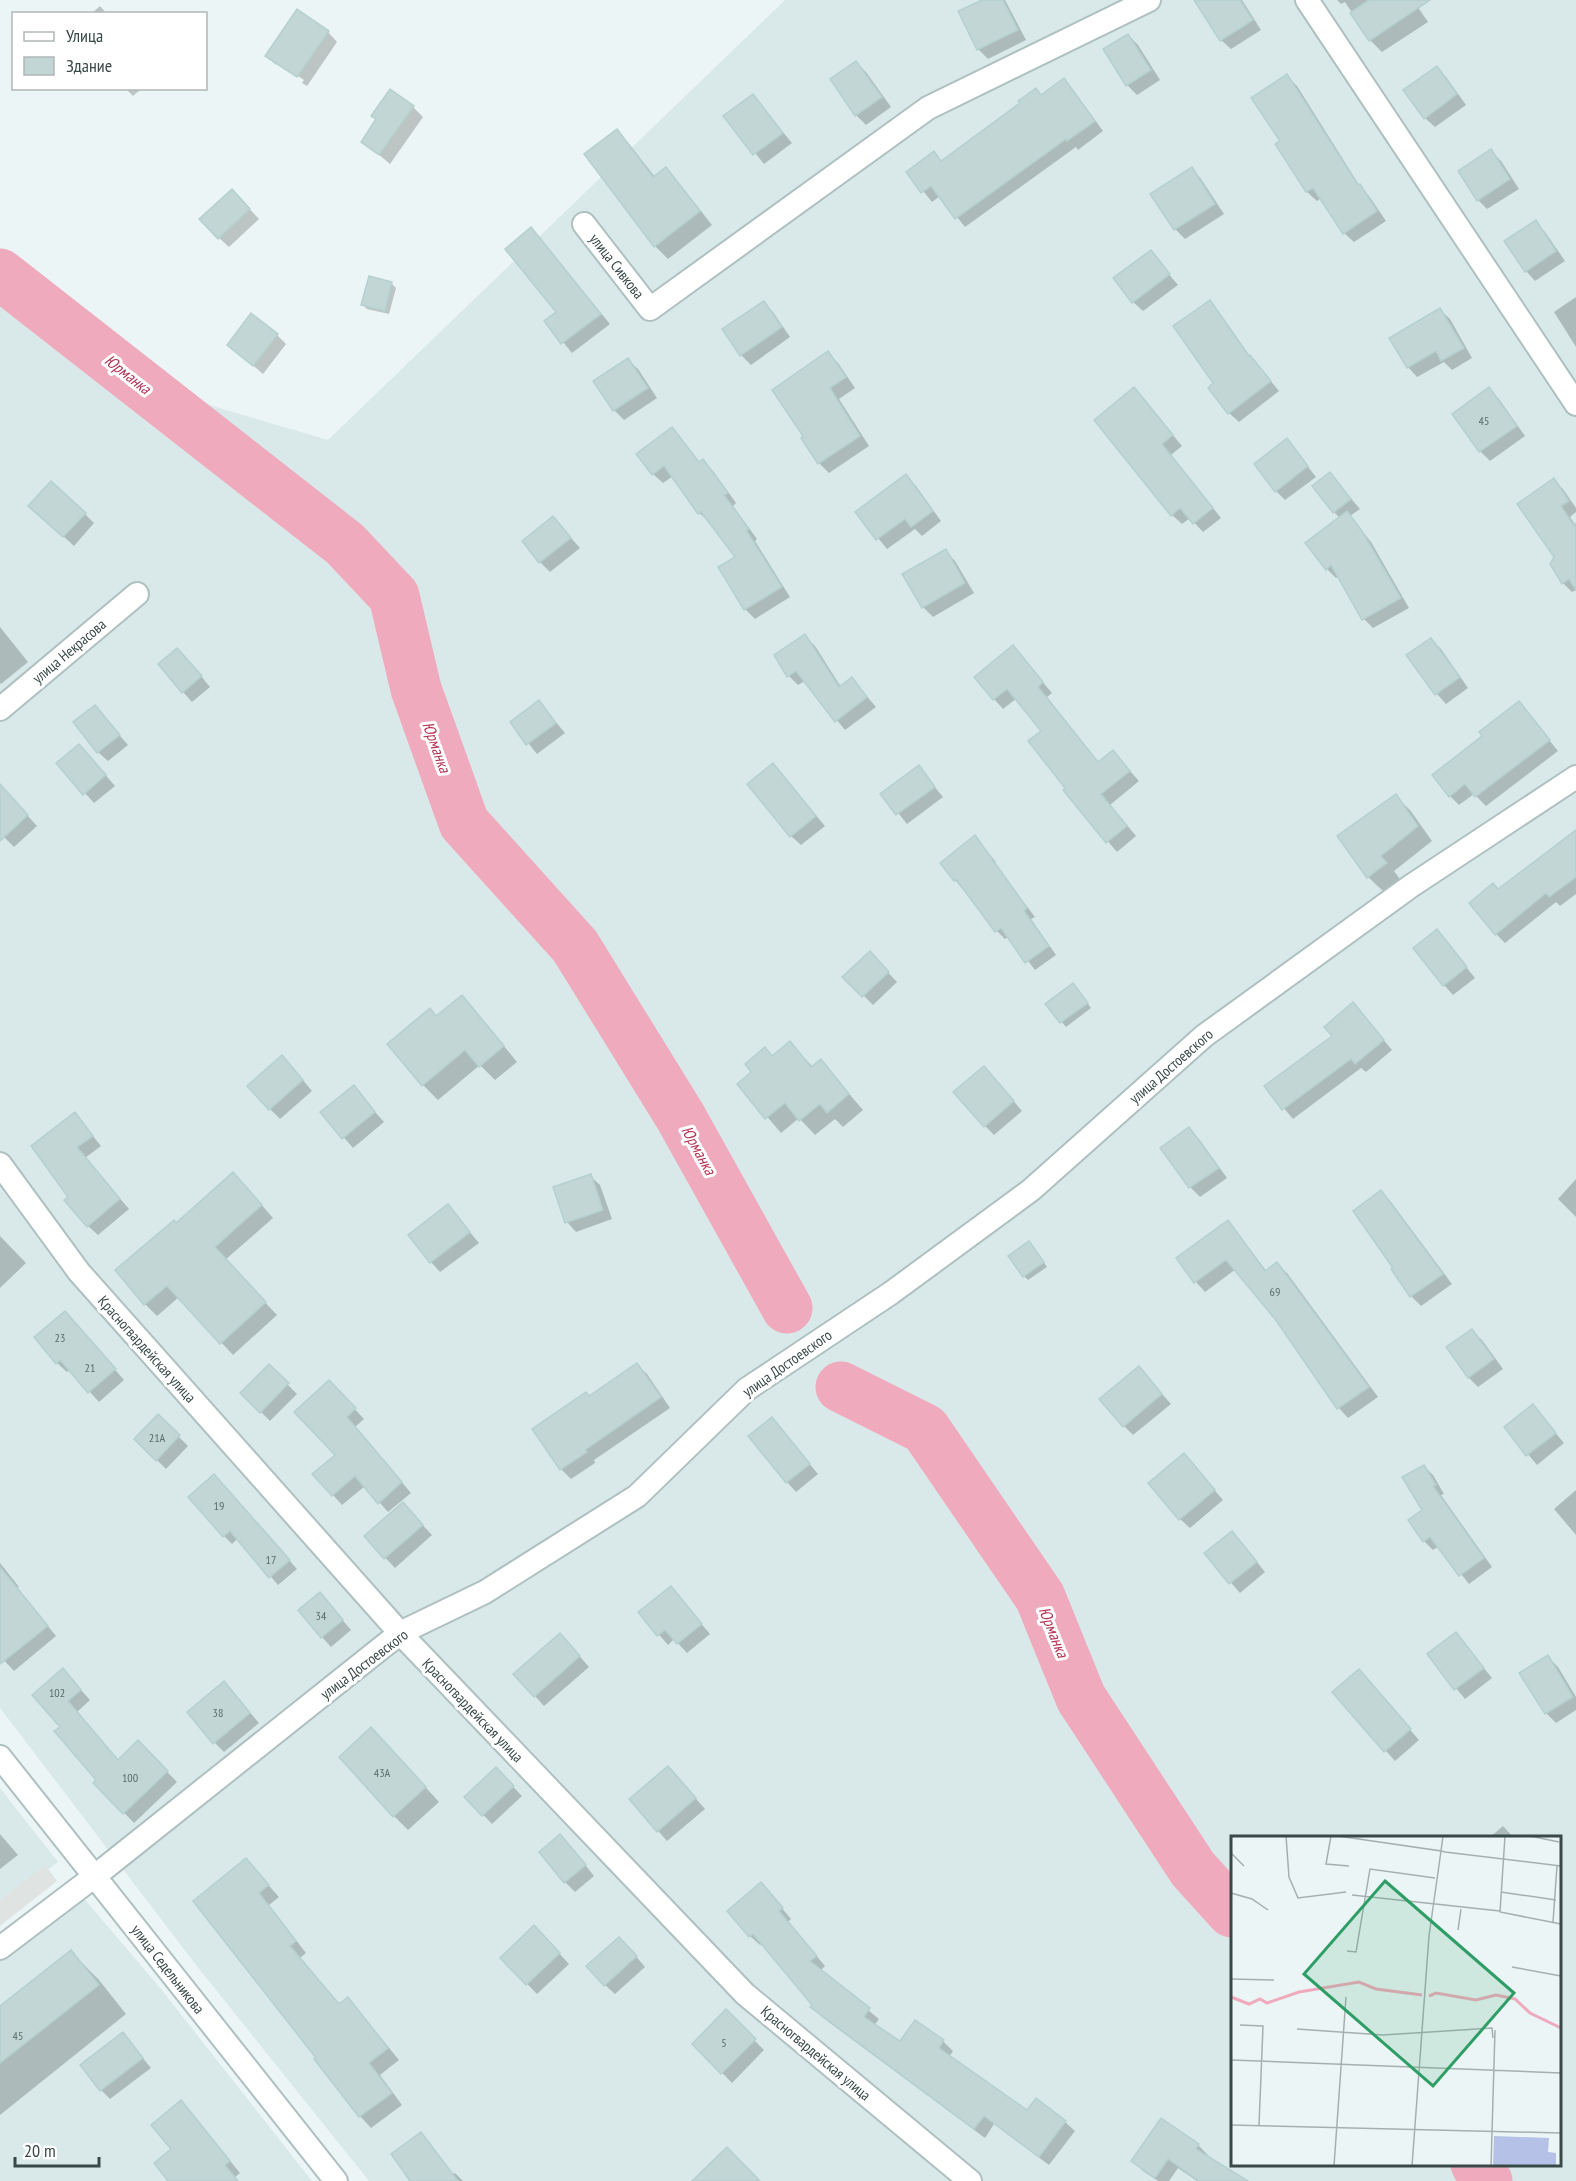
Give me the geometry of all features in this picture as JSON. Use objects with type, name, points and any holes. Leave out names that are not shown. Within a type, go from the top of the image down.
[{"type":"street","name":"улица Сивкова","points":[[584,224],[650,309],[928,108],[1149,0]]},
{"type":"street","points":[[1306,0],[1576,404]]},
{"type":"street","name":"улица Некрасова","points":[[0,709],[137,594]]},
{"type":"street","name":"улица Достоевского","points":[[0,1948],[95,1876],[400,1634],[485,1592],[637,1496],[747,1389],[891,1293],[1031,1190],[1204,1036],[1411,886],[1576,777]]},
{"type":"street","name":"Красногвардейская улица","points":[[0,1164],[79,1272],[400,1634],[745,1994],[970,2181]]},
{"type":"street","name":"улица Седельникова","points":[[0,1757],[336,2181]]},
{"type":"shaded area","points":[[785,0],[1576,0],[1576,2181],[369,2181],[196,1965],[0,1708],[0,284],[121,379],[328,440]]},
{"type":"shaded area","points":[[0,1788],[58,1862],[0,1907]]},
{"type":"shaded area","points":[[45,1865],[57,1881],[0,1926],[0,1900]]},
{"type":"shaded area","points":[[82,1896],[161,1989],[312,2181],[0,2181],[0,1960]]},
{"type":"building","points":[[982,0],[1003,0],[1018,30],[977,50],[958,11]]},
{"type":"building","points":[[1194,0],[1240,0],[1253,20],[1220,41]]},
{"type":"building","points":[[1369,0],[1430,0],[1369,41],[1350,13]]},
{"type":"building","points":[[297,9],[329,31],[297,77],[265,56]]},
{"type":"building","points":[[1128,34],[1151,70],[1126,86],[1103,49]]},
{"type":"building","points":[[856,61],[882,97],[855,116],[830,79]]},
{"type":"building","points":[[1437,66],[1457,94],[1424,119],[1403,90]]},
{"type":"building","points":[[1287,74],[1377,211],[1343,234],[1313,188],[1306,192],[1275,144],[1280,141],[1251,98]]},
{"type":"building","points":[[1064,78],[1095,121],[1067,141],[1066,139],[955,219],[931,186],[921,193],[906,172],[934,151],[941,161],[1020,103],[1018,101],[1036,88],[1041,95]]},
{"type":"building","points":[[390,89],[414,106],[379,155],[361,142],[376,119],[371,116]]},
{"type":"building","points":[[753,94],[783,133],[753,155],[723,116]]},
{"type":"building","points":[[617,129],[653,177],[666,167],[700,211],[654,247],[584,154]]},
{"type":"building","points":[[1491,149],[1510,179],[1477,201],[1458,171]]},
{"type":"building","points":[[1192,167],[1215,204],[1174,230],[1150,194]]},
{"type":"building","points":[[232,189],[250,209],[218,239],[199,219]]},
{"type":"building","points":[[1536,220],[1556,251],[1525,272],[1504,241]]},
{"type":"building","points":[[531,227],[601,314],[561,344],[544,321],[556,312],[505,249]]},
{"type":"building","points":[[1151,250],[1170,274],[1132,303],[1113,278]]},
{"type":"building","points":[[369,276],[392,282],[385,311],[361,305]]},
{"type":"building","points":[[1210,300],[1249,356],[1271,381],[1228,414],[1208,388],[1213,383],[1173,326]]},
{"type":"building","points":[[764,301],[782,327],[740,356],[722,329]]},
{"type":"building","points":[[1440,308],[1464,348],[1441,361],[1436,351],[1407,368],[1389,338]]},
{"type":"building","points":[[251,313],[278,334],[253,366],[227,345]]},
{"type":"building","points":[[828,351],[846,377],[830,388],[860,436],[818,464],[801,438],[803,436],[772,390]]},
{"type":"building","points":[[628,358],[648,388],[613,411],[593,381]]},
{"type":"building","points":[[1134,387],[1173,435],[1162,444],[1213,508],[1193,524],[1180,508],[1171,516],[1094,420]]},
{"type":"building","points":[[1489,387],[1517,426],[1479,452],[1452,414]]},
{"type":"building","points":[[672,427],[699,462],[703,459],[728,493],[724,495],[749,529],[746,530],[782,587],[744,610],[718,567],[735,557],[701,512],[698,514],[664,466],[652,475],[636,454]]},
{"type":"building","points":[[1287,438],[1308,466],[1275,492],[1254,464]]},
{"type":"building","points":[[1330,472],[1351,499],[1333,513],[1312,486]]},
{"type":"building","points":[[906,474],[933,511],[911,527],[905,519],[876,540],[855,512]]},
{"type":"building","points":[[1554,478],[1569,501],[1561,506],[1574,526],[1576,523],[1576,590],[1569,579],[1562,584],[1550,564],[1554,557],[1517,504]]},
{"type":"building","points":[[51,481],[86,513],[63,537],[28,506]]},
{"type":"building","points":[[1347,511],[1362,531],[1401,598],[1362,620],[1331,565],[1326,570],[1305,543]]},
{"type":"building","points":[[553,516],[571,538],[539,563],[522,541]]},
{"type":"building","points":[[946,549],[965,583],[922,608],[902,574]]},
{"type":"building","points":[[805,634],[839,687],[852,677],[867,697],[835,722],[796,671],[787,677],[774,655]]},
{"type":"building","points":[[1431,638],[1460,677],[1435,695],[1406,655]]},
{"type":"building","points":[[1013,645],[1043,682],[1038,687],[1098,762],[1113,750],[1130,771],[1101,794],[1127,826],[1106,843],[1063,790],[1065,788],[1028,741],[1041,731],[1007,689],[993,700],[974,677]]},
{"type":"building","points":[[177,648],[202,676],[182,693],[158,664]]},
{"type":"building","points":[[539,700],[556,723],[526,745],[510,722]]},
{"type":"building","points":[[1519,701],[1550,740],[1475,797],[1465,784],[1449,797],[1432,775],[1482,736],[1479,732]]},
{"type":"building","points":[[95,705],[120,735],[97,753],[73,722]]},
{"type":"building","points":[[79,744],[106,775],[83,795],[56,763]]},
{"type":"building","points":[[773,763],[816,816],[790,837],[747,784]]},
{"type":"building","points":[[919,765],[935,787],[896,815],[880,794]]},
{"type":"building","points":[[0,784],[28,815],[0,841]]},
{"type":"building","points":[[1396,794],[1418,826],[1381,856],[1387,863],[1367,878],[1337,836]]},
{"type":"building","points":[[1576,830],[1576,877],[1549,897],[1546,893],[1495,935],[1469,903],[1493,883],[1498,889]]},
{"type":"building","points":[[975,835],[1027,908],[1024,911],[1049,946],[1025,963],[1001,928],[995,932],[956,879],[954,881],[940,863]]},
{"type":"building","points":[[1437,929],[1467,967],[1443,986],[1413,948]]},
{"type":"building","points":[[870,951],[889,972],[862,997],[842,977]]},
{"type":"building","points":[[1073,983],[1088,1003],[1060,1023],[1045,1004]]},
{"type":"building","points":[[462,995],[504,1046],[479,1067],[465,1050],[422,1086],[387,1044],[430,1008],[436,1016]]},
{"type":"building","points":[[1353,1002],[1384,1040],[1355,1064],[1351,1059],[1282,1110],[1264,1086],[1332,1036],[1324,1027]]},
{"type":"building","points":[[790,1041],[811,1067],[821,1059],[849,1094],[827,1113],[820,1104],[799,1121],[785,1103],[765,1119],[737,1084],[751,1072],[745,1064],[765,1047],[772,1056]]},
{"type":"building","points":[[282,1055],[303,1080],[269,1110],[247,1086]]},
{"type":"building","points":[[984,1066],[1014,1101],[984,1127],[953,1092]]},
{"type":"building","points":[[354,1085],[375,1112],[342,1139],[320,1112]]},
{"type":"building","points":[[75,1112],[93,1136],[77,1147],[120,1199],[87,1227],[64,1200],[68,1197],[31,1146]]},
{"type":"building","points":[[1189,1127],[1219,1168],[1189,1188],[1160,1148]]},
{"type":"building","points":[[233,1172],[262,1205],[215,1247],[266,1302],[220,1344],[167,1286],[144,1305],[115,1270],[174,1220],[176,1223]]},
{"type":"building","points":[[591,1174],[603,1210],[565,1223],[553,1187]]},
{"type":"building","points":[[1381,1190],[1443,1274],[1410,1297],[1391,1269],[1393,1268],[1353,1211]]},
{"type":"building","points":[[448,1204],[470,1232],[430,1263],[408,1235]]},
{"type":"building","points":[[1228,1220],[1265,1271],[1277,1262],[1369,1387],[1337,1409],[1275,1319],[1226,1260],[1194,1283],[1176,1258]]},
{"type":"building","points":[[1029,1241],[1044,1262],[1023,1277],[1008,1256]]},
{"type":"building","points":[[65,1311],[116,1369],[88,1393],[60,1360],[56,1364],[34,1337]]},
{"type":"building","points":[[1472,1329],[1494,1359],[1468,1378],[1446,1347]]},
{"type":"building","points":[[637,1363],[661,1397],[560,1470],[532,1429],[586,1392],[589,1396]]},
{"type":"building","points":[[269,1364],[289,1383],[260,1413],[240,1393]]},
{"type":"building","points":[[1139,1366],[1162,1394],[1123,1427],[1099,1399]]},
{"type":"building","points":[[329,1380],[356,1408],[347,1417],[402,1482],[378,1504],[355,1476],[332,1496],[312,1474],[335,1455],[294,1412]]},
{"type":"building","points":[[1533,1404],[1556,1433],[1526,1456],[1504,1427]]},
{"type":"building","points":[[158,1414],[180,1435],[156,1461],[134,1439]]},
{"type":"building","points":[[772,1417],[810,1464],[786,1483],[748,1436]]},
{"type":"building","points":[[1184,1453],[1215,1490],[1179,1520],[1148,1483]]},
{"type":"building","points":[[1424,1465],[1436,1485],[1433,1486],[1484,1558],[1459,1576],[1430,1537],[1423,1542],[1408,1520],[1422,1510],[1402,1477]]},
{"type":"building","points":[[214,1474],[290,1560],[269,1578],[230,1531],[223,1537],[188,1497]]},
{"type":"building","points":[[403,1502],[423,1525],[384,1559],[364,1536]]},
{"type":"building","points":[[1232,1531],[1257,1562],[1229,1584],[1204,1553]]},
{"type":"building","points":[[0,1567],[48,1626],[0,1664]]},
{"type":"building","points":[[671,1586],[702,1624],[677,1644],[665,1630],[657,1636],[638,1612]]},
{"type":"building","points":[[320,1592],[343,1620],[321,1638],[298,1610]]},
{"type":"building","points":[[1456,1632],[1484,1668],[1454,1690],[1427,1654]]},
{"type":"building","points":[[560,1633],[580,1656],[534,1697],[513,1674]]},
{"type":"building","points":[[1548,1655],[1573,1697],[1545,1714],[1519,1673]]},
{"type":"building","points":[[63,1668],[81,1690],[68,1701],[118,1760],[138,1740],[168,1771],[123,1814],[93,1783],[96,1780],[54,1731],[60,1727],[32,1695]]},
{"type":"building","points":[[1359,1669],[1411,1729],[1384,1752],[1332,1692]]},
{"type":"building","points":[[224,1681],[250,1713],[213,1744],[187,1712]]},
{"type":"building","points":[[371,1727],[426,1787],[393,1817],[339,1757]]},
{"type":"building","points":[[668,1766],[696,1798],[657,1832],[629,1799]]},
{"type":"building","points":[[496,1767],[514,1786],[482,1816],[464,1797]]},
{"type":"building","points":[[560,1834],[586,1865],[564,1883],[539,1852]]},
{"type":"building","points":[[246,1858],[269,1885],[259,1893],[296,1941],[290,1946],[339,2004],[348,1997],[388,2048],[369,2063],[392,2093],[359,2117],[314,2059],[316,2058],[193,1901]]},
{"type":"building","points":[[761,1882],[783,1908],[779,1911],[817,1956],[810,1961],[870,2008],[864,2017],[900,2041],[915,2020],[944,2040],[939,2048],[1027,2110],[1036,2098],[1066,2121],[1039,2157],[984,2116],[974,2129],[810,2007],[812,2005],[753,1934],[749,1937],[727,1911]]},
{"type":"building","points":[[534,1925],[560,1953],[526,1985],[500,1958]]},
{"type":"building","points":[[619,1937],[637,1956],[604,1986],[586,1966]]},
{"type":"building","points":[[71,1950],[99,1985],[0,2063],[0,2006]]},
{"type":"building","points":[[726,2009],[756,2039],[721,2074],[692,2044]]},
{"type":"building","points":[[123,2032],[143,2058],[100,2091],[80,2065]]},
{"type":"building","points":[[181,2100],[230,2161],[225,2165],[238,2181],[168,2181],[154,2163],[171,2149],[151,2125]]},
{"type":"building","points":[[1161,2118],[1199,2144],[1196,2149],[1248,2181],[1199,2181],[1168,2159],[1155,2178],[1131,2161]]},
{"type":"building","points":[[421,2132],[458,2181],[410,2181],[391,2154]]},
{"type":"building","points":[[727,2147],[760,2181],[692,2181]]},
{"type":"waterway","name":"Юрманка","points":[[0,274],[345,544],[394,596],[416,689],[464,823],[575,946],[680,1116],[787,1308]]},
{"type":"waterway","name":"Юрманка","points":[[841,1387],[925,1429],[1040,1597],[1081,1698],[1193,1869],[1231,1911]]},
{"type":"waterway","name":"Юрманка","points":[[1477,2166],[1487,2181]]}]
